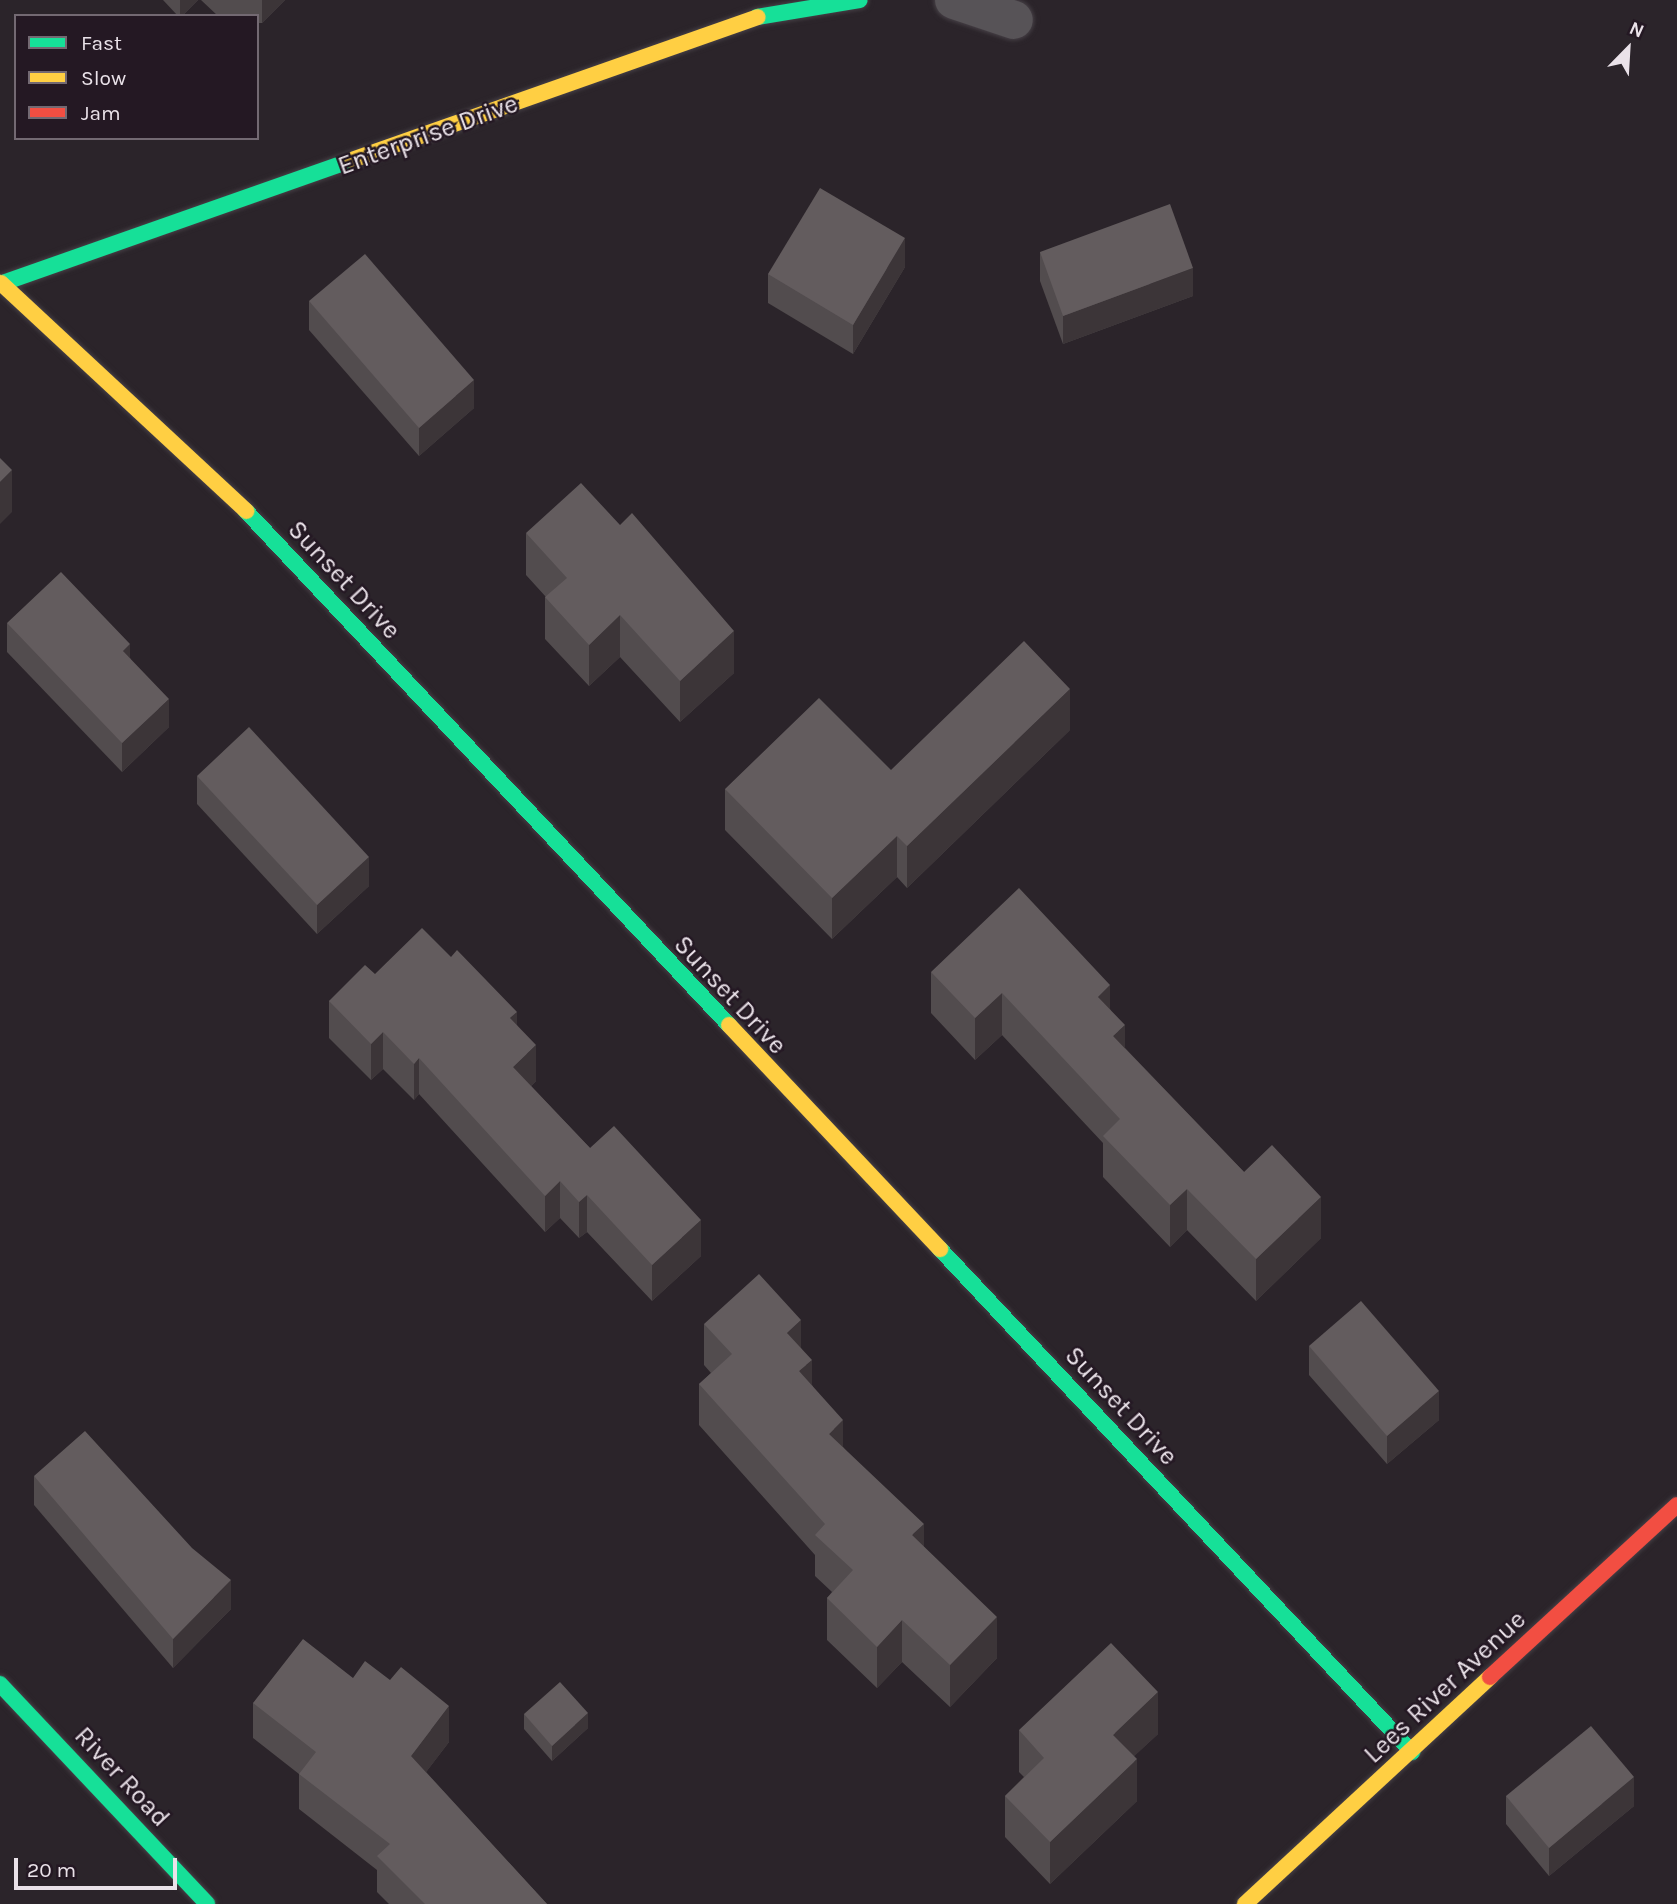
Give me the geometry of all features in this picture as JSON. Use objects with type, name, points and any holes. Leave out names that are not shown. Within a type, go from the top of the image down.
[{"type":"street","name":"Enterprise Drive","points":[[1,283],[758,18],[860,0]]},
{"type":"street","points":[[954,0],[1014,20]]},
{"type":"street","name":"Sunset Drive","points":[[1,283],[250,515],[1412,1752]]},
{"type":"street","name":"Lees River Avenue","points":[[1245,1904],[1677,1505]]},
{"type":"street","name":"River Road","points":[[0,1684],[207,1904]]},
{"type":"building","points":[[820,188],[905,238],[853,325],[768,274]]},
{"type":"building","points":[[1170,204],[1193,268],[1063,316],[1040,252]]},
{"type":"building","points":[[365,254],[474,380],[419,428],[309,301]]},
{"type":"building","points":[[0,458],[12,470],[0,482]]},
{"type":"building","points":[[581,483],[620,525],[632,513],[734,631],[680,681],[620,615],[589,645],[545,597],[567,578],[526,533]]},
{"type":"building","points":[[61,572],[130,644],[123,651],[169,699],[122,743],[7,623]]},
{"type":"building","points":[[1024,641],[1070,689],[907,846],[897,836],[832,898],[725,789],[819,698],[891,770]]},
{"type":"building","points":[[249,727],[369,857],[317,905],[197,776]]},
{"type":"building","points":[[1019,888],[1110,985],[1098,997],[1125,1025],[1113,1036],[1244,1172],[1272,1145],[1321,1197],[1256,1259],[1187,1189],[1170,1205],[1103,1136],[1120,1119],[1002,993],[975,1018],[931,972]]},
{"type":"building","points":[[422,928],[451,957],[457,950],[517,1012],[510,1018],[536,1045],[513,1067],[590,1148],[614,1126],[701,1220],[652,1265],[587,1195],[579,1202],[560,1181],[545,1196],[419,1058],[414,1064],[383,1032],[371,1044],[329,1001],[365,965],[375,974]]},
{"type":"building","points":[[759,1274],[801,1320],[787,1333],[812,1360],[799,1371],[843,1420],[829,1434],[924,1524],[912,1535],[997,1617],[950,1665],[902,1620],[877,1647],[827,1598],[853,1570],[815,1535],[825,1524],[699,1384],[732,1354],[704,1324]]},
{"type":"building","points":[[1361,1301],[1439,1391],[1387,1436],[1309,1346]]},
{"type":"building","points":[[85,1431],[192,1548],[231,1580],[173,1639],[34,1476]]},
{"type":"building","points":[[303,1639],[353,1678],[365,1661],[390,1680],[401,1667],[449,1706],[411,1756],[547,1904],[425,1904],[377,1856],[390,1844],[299,1774],[316,1752],[253,1703]]},
{"type":"building","points":[[1111,1643],[1158,1692],[1113,1735],[1137,1759],[1050,1842],[1005,1796],[1044,1758],[1019,1730]]},
{"type":"building","points":[[560,1682],[588,1713],[552,1746],[524,1714]]},
{"type":"building","points":[[1591,1726],[1634,1777],[1549,1848],[1506,1796]]},
{"type":"traffic: fast","points":[[757,17],[860,0]]},
{"type":"traffic: fast","points":[[0,284],[352,160]]},
{"type":"traffic: fast","points":[[246,511],[729,1025]]},
{"type":"traffic: fast","points":[[940,1249],[1412,1752]]},
{"type":"traffic: fast","points":[[0,1684],[207,1904]]},
{"type":"traffic: slow","points":[[352,160],[757,17]]},
{"type":"traffic: slow","points":[[1,283],[246,511]]},
{"type":"traffic: slow","points":[[729,1025],[940,1249]]},
{"type":"traffic: slow","points":[[1245,1904],[1490,1677]]},
{"type":"traffic: jam","points":[[1490,1677],[1677,1505]]}]
